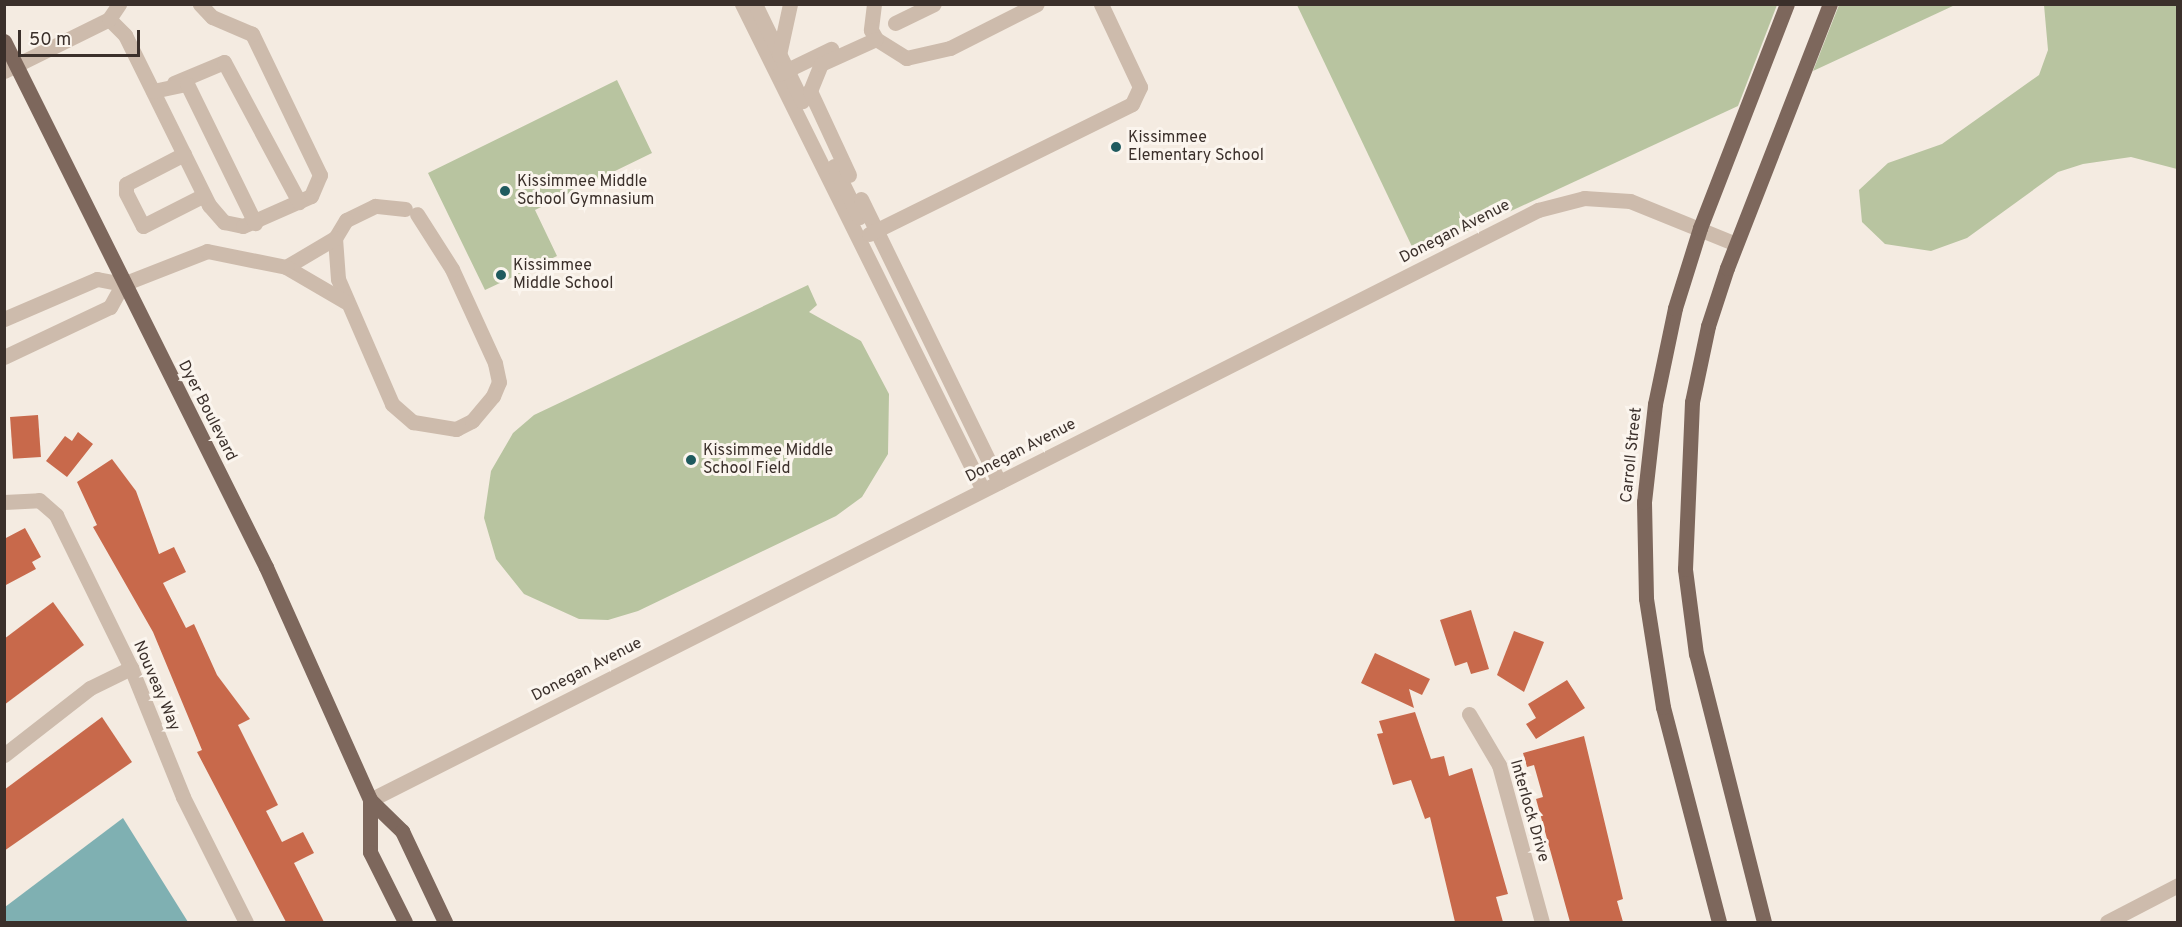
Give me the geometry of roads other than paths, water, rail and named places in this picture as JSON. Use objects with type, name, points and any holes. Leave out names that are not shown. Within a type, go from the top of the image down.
[{"type":"main road","name":"Carroll Street","points":[[1719,922],[1663,707],[1646,598],[1644,502],[1655,404],[1700,228],[1787,4]]},
{"type":"main road","points":[[1764,922],[1704,701],[1685,569],[1692,402],[1708,326],[1736,244],[1830,4]]},
{"type":"main road","name":"Dyer Boulevard","points":[[4,41],[10,68],[123,284],[266,567],[370,800],[402,831],[445,922]]},
{"type":"main road","name":"Dyer Boulevard","points":[[370,800],[370,852],[405,922]]},
{"type":"street","points":[[10,68],[109,19],[118,4]]},
{"type":"street","points":[[109,19],[125,35],[204,195],[224,222],[255,223],[299,202],[318,188],[319,169],[256,42],[247,29],[212,17],[200,4]]},
{"type":"street","points":[[742,4],[782,73],[867,235],[991,486]]},
{"type":"street","points":[[755,4],[779,55],[782,73]]},
{"type":"street","points":[[779,55],[790,4]]},
{"type":"street","points":[[873,34],[874,4]]},
{"type":"street","points":[[895,23],[934,4]]},
{"type":"street","points":[[873,34],[906,58],[950,48],[1037,4]]},
{"type":"street","points":[[867,235],[1132,104],[1140,87],[1101,4]]},
{"type":"street","points":[[782,73],[873,34]]},
{"type":"street","points":[[867,235],[810,92],[821,64],[873,34]]},
{"type":"street","points":[[153,91],[224,62],[299,202]]},
{"type":"street","points":[[174,83],[187,84],[255,223]]},
{"type":"street","points":[[184,154],[126,184],[126,193],[142,226],[204,195]]},
{"type":"street","name":"Donegan Avenue","points":[[370,800],[1538,210],[1584,198],[1630,201],[1736,244]]},
{"type":"street","points":[[286,267],[335,238],[346,220],[362,209],[411,211],[489,342],[498,381],[484,411],[456,429],[441,430],[400,413],[346,302],[335,238]]},
{"type":"street","points":[[4,319],[97,279],[123,284],[207,251],[286,267],[346,302]]},
{"type":"street","points":[[5,354],[110,307],[123,284]]},
{"type":"street","name":"Nouveay Way","points":[[4,502],[39,500],[56,515],[131,668],[183,796],[246,922]]},
{"type":"street","points":[[4,755],[90,688],[131,668]]},
{"type":"street","name":"Interlock Drive","points":[[1469,714],[1499,765],[1542,922]]},
{"type":"street","points":[[2107,922],[2178,885]]},
{"type":"water","points":[[123,818],[188,922],[5,922],[5,907]]},
{"type":"place","name":"Kissimmee Elementary School","points":[[1116,147]]},
{"type":"place","name":"Kissimmee Middle School Gymnasium","points":[[505,191]]},
{"type":"place","name":"Kissimmee Middle School","points":[[501,275]]},
{"type":"place","name":"Kissimmee Middle School Field","points":[[691,460]]}]
